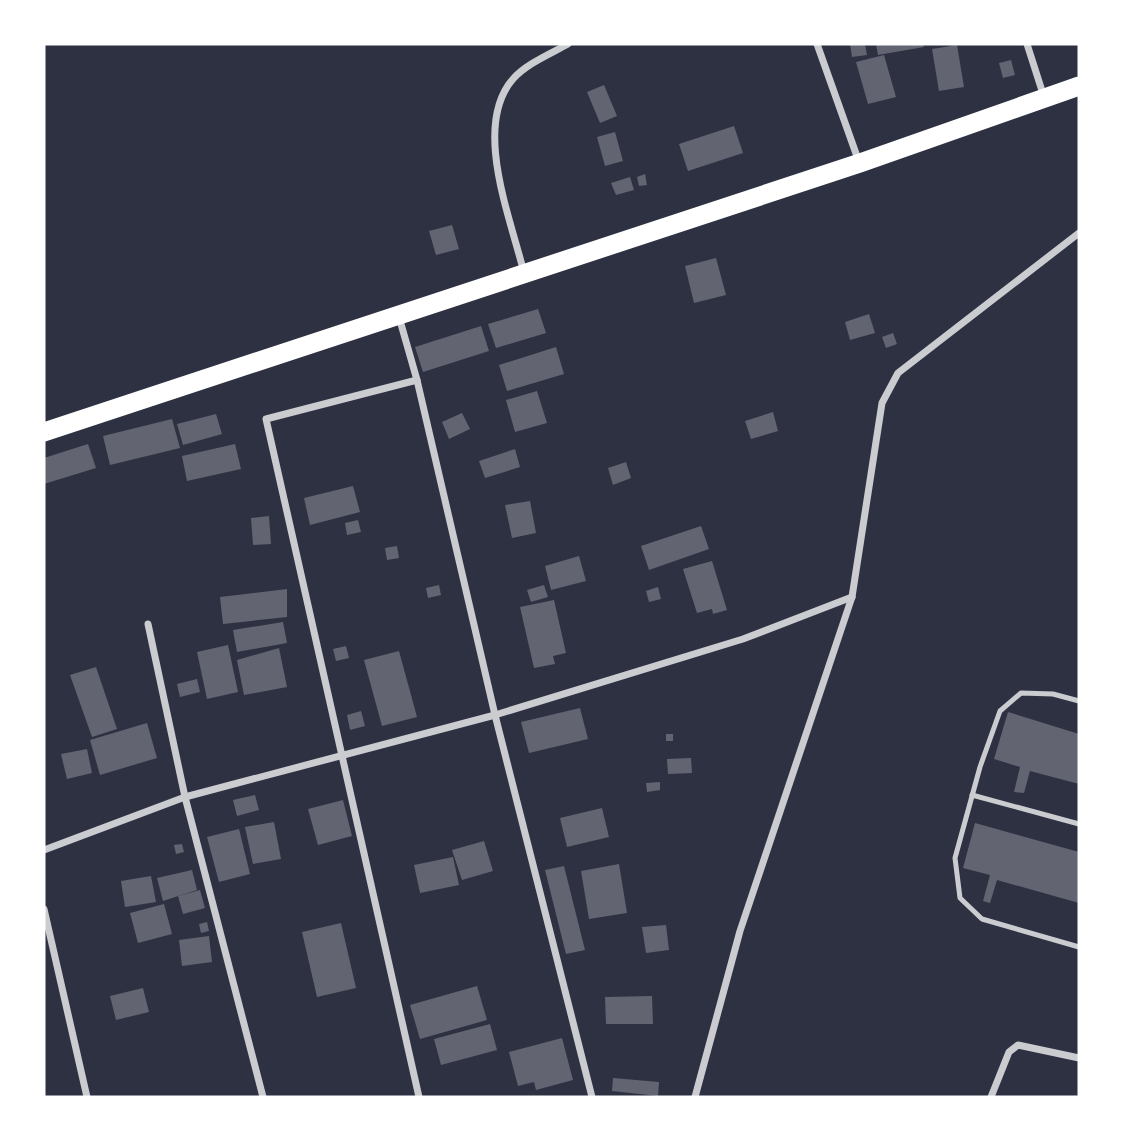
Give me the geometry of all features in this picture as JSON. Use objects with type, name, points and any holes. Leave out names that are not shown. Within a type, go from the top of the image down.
[{"type":"highway","points":[[44,432],[860,163],[1079,86]]},
{"type":"street","points":[[524,274],[492,145],[496,108],[513,79],[568,44]]},
{"type":"street","points":[[817,44],[860,163]]},
{"type":"street","points":[[1027,44],[1044,98]]},
{"type":"street","points":[[695,1097],[740,931],[852,597],[882,403],[898,373],[1079,233]]},
{"type":"street","points":[[398,315],[416,380],[495,715],[592,1097]]},
{"type":"street","points":[[416,380],[266,419],[419,1097]]},
{"type":"street","points":[[44,850],[185,797],[495,715],[743,639],[852,597]]},
{"type":"street","points":[[148,624],[185,797],[263,1097]]},
{"type":"street","points":[[44,909],[88,1097]]},
{"type":"street","points":[[991,1097],[1009,1052],[1018,1045],[1079,1058]]},
{"type":"lane","points":[[1079,701],[1053,694],[1021,693],[1000,711],[972,795],[955,858],[960,898],[982,919],[1079,947]]},
{"type":"lane","points":[[972,795],[1079,824]]},
{"type":"building","points":[[850,44],[865,44],[867,55],[852,57]]},
{"type":"building","points":[[876,44],[923,44],[924,47],[878,55]]},
{"type":"building","points":[[957,45],[964,87],[939,91],[932,49]]},
{"type":"building","points":[[884,55],[896,97],[868,104],[856,62]]},
{"type":"building","points":[[1011,60],[1015,75],[1003,78],[999,63]]},
{"type":"building","points":[[604,85],[617,116],[600,123],[587,92]]},
{"type":"building","points":[[734,126],[743,153],[688,171],[679,144]]},
{"type":"building","points":[[615,132],[623,161],[605,166],[597,137]]},
{"type":"building","points":[[645,174],[647,185],[639,186],[637,177]]},
{"type":"building","points":[[630,177],[634,190],[616,195],[611,183]]},
{"type":"building","points":[[452,225],[459,249],[436,255],[429,231]]},
{"type":"building","points":[[716,258],[726,295],[694,303],[685,266]]},
{"type":"building","points":[[538,309],[546,333],[496,348],[488,324]]},
{"type":"building","points":[[869,314],[875,333],[850,340],[845,322]]},
{"type":"building","points":[[481,326],[489,351],[423,372],[415,347]]},
{"type":"building","points":[[893,333],[897,344],[886,348],[882,337]]},
{"type":"building","points":[[556,347],[564,374],[507,391],[499,365]]},
{"type":"building","points":[[537,391],[547,423],[515,432],[506,400]]},
{"type":"building","points":[[773,412],[778,431],[751,439],[745,421]]},
{"type":"building","points":[[462,413],[470,429],[449,439],[442,422]]},
{"type":"building","points":[[216,414],[222,434],[183,445],[177,424]]},
{"type":"building","points":[[172,419],[180,448],[110,465],[103,436]]},
{"type":"building","points":[[88,444],[96,468],[44,484],[44,458]]},
{"type":"building","points":[[235,444],[241,469],[187,481],[182,456]]},
{"type":"building","points":[[515,449],[520,467],[485,478],[479,461]]},
{"type":"building","points":[[626,462],[631,478],[613,485],[608,468]]},
{"type":"building","points":[[353,486],[360,512],[310,525],[304,498]]},
{"type":"building","points":[[530,501],[536,533],[512,538],[505,505]]},
{"type":"building","points":[[269,516],[271,544],[253,545],[251,518]]},
{"type":"building","points":[[358,520],[361,532],[347,535],[345,523]]},
{"type":"building","points":[[701,526],[709,549],[649,570],[641,546]]},
{"type":"building","points":[[397,546],[399,558],[387,560],[385,548]]},
{"type":"building","points":[[579,556],[586,581],[551,590],[545,566]]},
{"type":"building","points":[[712,561],[727,610],[713,614],[712,609],[697,613],[683,569]]},
{"type":"building","points":[[439,585],[441,595],[428,598],[426,588]]},
{"type":"building","points":[[544,585],[548,597],[531,602],[527,590]]},
{"type":"building","points":[[658,587],[661,599],[649,602],[646,591]]},
{"type":"building","points":[[287,589],[287,617],[223,624],[220,597]]},
{"type":"building","points":[[554,600],[566,653],[553,656],[555,664],[534,668],[520,607]]},
{"type":"building","points":[[283,622],[287,643],[237,652],[233,630]]},
{"type":"building","points":[[228,645],[238,692],[207,699],[197,652]]},
{"type":"building","points":[[346,646],[349,658],[336,661],[333,649]]},
{"type":"building","points":[[279,648],[287,687],[244,695],[237,660]]},
{"type":"building","points":[[399,651],[417,717],[382,726],[364,660]]},
{"type":"building","points":[[96,667],[117,729],[92,737],[70,675]]},
{"type":"building","points":[[197,679],[200,692],[180,697],[177,684]]},
{"type":"building","points":[[580,708],[588,739],[529,753],[521,722]]},
{"type":"building","points":[[361,711],[365,726],[350,730],[347,715]]},
{"type":"building","points":[[1008,712],[1079,734],[1079,784],[1030,771],[1024,793],[1014,792],[1020,767],[994,759]]},
{"type":"building","points":[[147,723],[157,758],[100,775],[90,740]]},
{"type":"building","points":[[666,734],[673,734],[673,741],[666,741]]},
{"type":"building","points":[[87,749],[92,773],[67,779],[61,754]]},
{"type":"building","points":[[691,758],[692,773],[668,774],[667,759]]},
{"type":"building","points":[[660,782],[660,790],[647,792],[646,783]]},
{"type":"building","points":[[255,795],[259,810],[237,816],[233,800]]},
{"type":"building","points":[[343,800],[352,836],[318,845],[308,809]]},
{"type":"building","points":[[602,808],[609,837],[567,847],[560,818]]},
{"type":"building","points":[[274,822],[281,859],[253,864],[245,827]]},
{"type":"building","points":[[975,823],[1079,852],[1079,903],[997,880],[990,903],[983,901],[990,875],[963,868]]},
{"type":"building","points":[[239,829],[250,874],[219,882],[207,837]]},
{"type":"building","points":[[484,841],[493,871],[462,880],[452,850]]},
{"type":"building","points":[[182,844],[184,852],[176,854],[174,845]]},
{"type":"building","points":[[453,857],[459,885],[420,893],[414,865]]},
{"type":"building","points":[[619,864],[627,913],[589,919],[581,871]]},
{"type":"building","points":[[564,866],[585,950],[566,954],[545,870]]},
{"type":"building","points":[[192,870],[197,890],[163,901],[157,878]]},
{"type":"building","points":[[151,876],[156,902],[125,907],[121,881]]},
{"type":"building","points":[[200,890],[205,908],[183,914],[178,896]]},
{"type":"building","points":[[164,904],[172,934],[138,943],[130,913]]},
{"type":"building","points":[[207,922],[209,931],[201,933],[199,924]]},
{"type":"building","points":[[341,923],[356,988],[317,997],[302,932]]},
{"type":"building","points":[[666,925],[669,950],[646,953],[642,927]]},
{"type":"building","points":[[209,936],[212,962],[182,966],[179,940]]},
{"type":"building","points":[[477,986],[487,1020],[420,1039],[410,1005]]},
{"type":"building","points":[[143,988],[149,1012],[116,1020],[110,996]]},
{"type":"building","points":[[652,996],[653,1024],[606,1024],[605,997]]},
{"type":"building","points":[[490,1024],[497,1050],[441,1065],[434,1039]]},
{"type":"building","points":[[562,1038],[573,1080],[536,1090],[534,1082],[518,1086],[509,1052]]},
{"type":"building","points":[[613,1078],[659,1082],[658,1096],[612,1091]]}]
